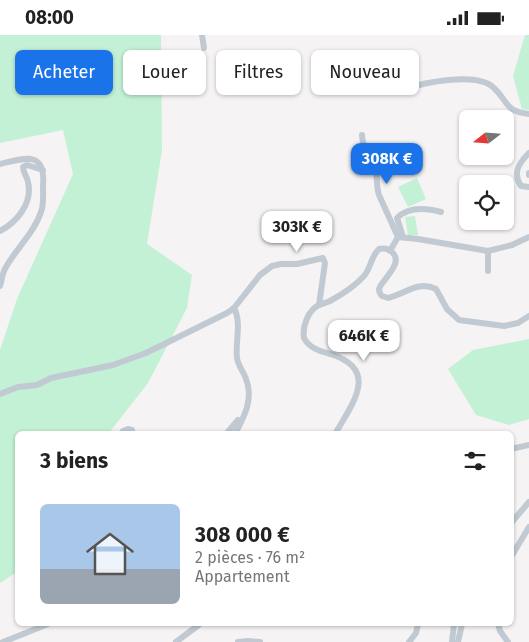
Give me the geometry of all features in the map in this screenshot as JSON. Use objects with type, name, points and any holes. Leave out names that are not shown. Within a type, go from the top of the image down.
[{"type":"street","points":[[202,37],[204,49]]},
{"type":"street","points":[[419,85],[440,81],[468,80],[486,83],[494,88],[510,108],[516,112],[529,114]]},
{"type":"street","points":[[362,135],[362,143],[377,176],[379,195],[400,237]]},
{"type":"street","points":[[529,153],[518,167],[516,174],[517,181],[521,186],[529,187]]},
{"type":"street","points":[[0,164],[28,159],[36,160],[42,165],[43,169],[42,212],[25,242],[6,266],[0,286]]},
{"type":"street","points":[[0,231],[17,218],[25,207],[29,194],[28,181],[23,167],[27,165],[43,169]]},
{"type":"street","points":[[390,251],[400,237],[397,219],[400,215],[425,208],[441,212]]},
{"type":"street","points":[[400,237],[488,251],[512,245],[529,237]]},
{"type":"street","points":[[337,431],[357,393],[359,381],[356,370],[344,358],[311,347],[304,339],[303,334],[306,321],[319,305],[333,299],[362,279],[370,268],[374,254],[379,249],[390,251],[394,254],[395,260],[390,276],[380,286],[379,290],[382,296],[392,297],[424,285],[436,289],[447,309],[459,320],[504,325],[518,323],[529,316]]},
{"type":"street","points":[[488,251],[488,271]]},
{"type":"street","points":[[0,394],[18,387],[37,385],[51,378],[123,362],[170,342],[234,308],[260,275],[272,266],[297,264],[318,257],[323,258],[325,263],[319,305]]},
{"type":"street","points":[[234,308],[237,315],[237,358],[249,387],[250,395],[245,412],[236,431]]},
{"type":"street","points":[[229,431],[245,412]]},
{"type":"street","points":[[514,448],[529,445]]},
{"type":"street","points":[[514,520],[529,502]]},
{"type":"street","points":[[514,552],[529,527]]},
{"type":"street","points":[[2,642],[43,626]]},
{"type":"street","points":[[176,642],[197,626]]},
{"type":"street","points":[[409,642],[416,633],[418,626]]},
{"type":"street","points":[[452,642],[454,626]]},
{"type":"street","points":[[458,642],[462,626]]},
{"type":"street","points":[[499,626],[508,642]]},
{"type":"street","points":[[238,642],[260,642]]},
{"type":"green space","points":[[0,35],[161,35],[161,50],[123,50],[123,95],[162,95],[162,150],[147,244],[192,275],[187,308],[148,383],[110,431],[15,431],[15,573],[0,583],[0,350],[17,299],[73,174],[63,130],[0,143]]},
{"type":"green space","points":[[525,35],[529,35],[529,110],[522,109],[513,76]]},
{"type":"green space","points":[[417,178],[426,199],[408,207],[398,187]]},
{"type":"green space","points":[[415,216],[418,235],[408,236],[405,217]]},
{"type":"green space","points":[[529,339],[529,419],[509,425],[476,415],[448,369],[473,350]]}]
